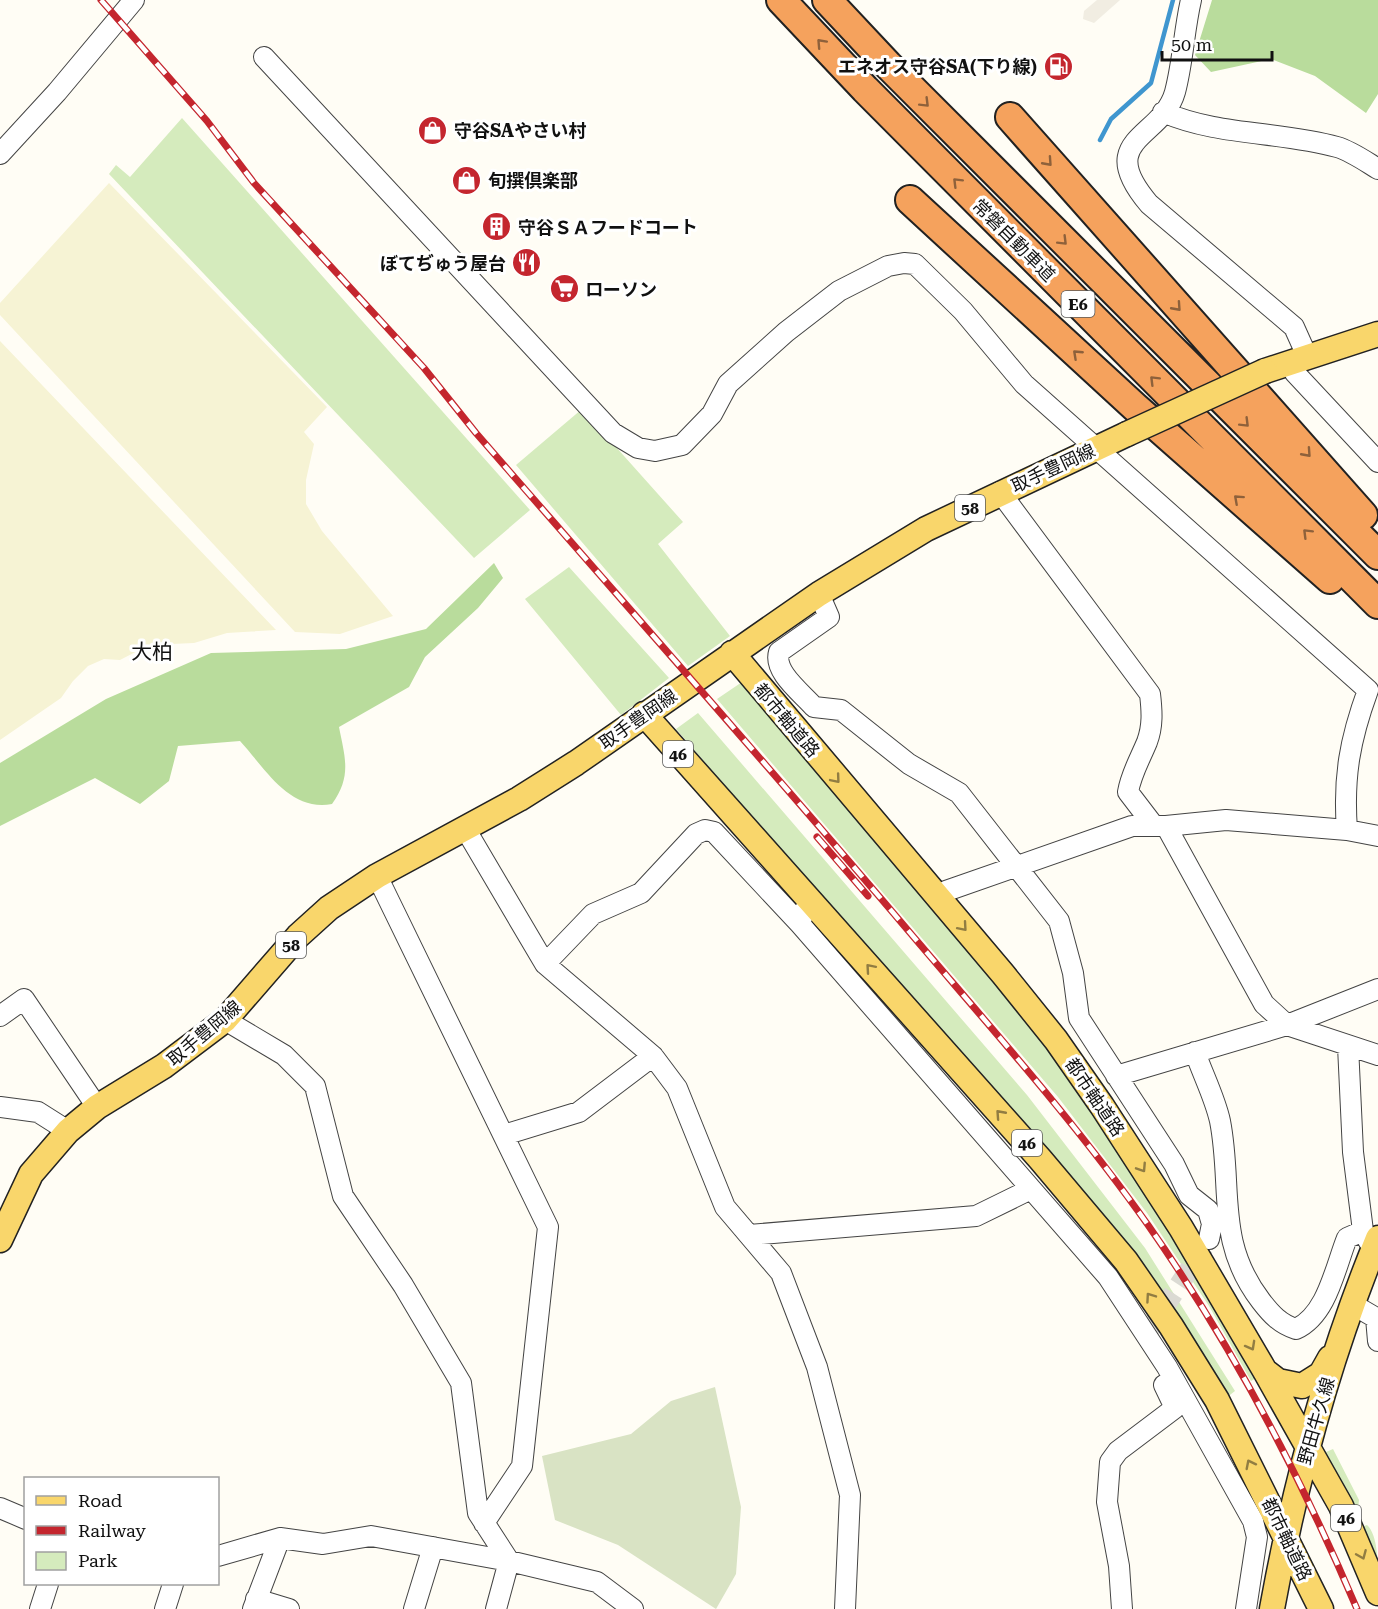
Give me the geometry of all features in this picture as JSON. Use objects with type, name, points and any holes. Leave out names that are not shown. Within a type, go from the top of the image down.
[{"type":"highway","name":"常磐自動車道","points":[[781,0],[915,139],[1378,604]]},
{"type":"highway","name":"常磐自動車道","points":[[826,0],[905,82],[1378,555]]},
{"type":"highway","points":[[1010,117],[1378,532]]},
{"type":"highway","points":[[910,200],[1152,423],[1293,548],[1378,619]]},
{"type":"main road","name":"取手豊岡線","points":[[0,1240],[13,1208],[31,1174],[68,1131],[97,1107],[164,1066],[225,1020],[298,936],[329,908],[377,876],[466,830],[567,769],[819,594],[926,529],[1000,492],[1266,371],[1298,359],[1375,338]]},
{"type":"main road","name":"都市軸道路","points":[[732,653],[1056,1040],[1102,1106],[1181,1228],[1266,1371],[1341,1506],[1378,1593]]},
{"type":"main road","name":"都市軸道路","points":[[644,714],[1040,1159],[1126,1261],[1171,1326],[1216,1400],[1286,1535],[1321,1609]]},
{"type":"main road","name":"野田牛久線","points":[[1272,1609],[1286,1535],[1308,1446],[1371,1240]]},
{"type":"main road","points":[[1266,1371],[1278,1381],[1302,1386],[1321,1374],[1339,1343]]},
{"type":"street","points":[[0,154],[57,92],[134,0]]},
{"type":"street","points":[[1191,0],[1174,94],[1163,112],[1139,136],[1130,150],[1127,167],[1133,186],[1149,204],[1294,327],[1298,359],[1295,373],[1378,462]]},
{"type":"street","points":[[264,57],[613,433],[638,448],[655,451],[682,445],[712,414],[728,384],[786,332],[839,291],[888,266],[904,263],[915,264],[926,272],[1024,384],[1072,428],[1373,685],[1349,748],[1346,784],[1347,830]]},
{"type":"street","points":[[1163,112],[1184,121],[1216,129],[1339,147],[1378,169]]},
{"type":"street","points":[[1000,492],[1150,694],[1152,719],[1148,740],[1130,778],[1128,792],[1160,826],[1264,1004],[1287,1025],[1378,1055]]},
{"type":"street","points":[[819,594],[830,616],[779,651],[777,658],[782,671],[814,707],[841,710],[909,764],[958,793],[1059,921],[1073,973],[1079,1018],[1174,1164],[1189,1195],[1208,1210],[1212,1224],[1209,1239]]},
{"type":"street","points":[[936,897],[946,891],[1132,826],[1226,820],[1347,830],[1378,836]]},
{"type":"street","points":[[466,830],[545,964],[653,1056],[677,1088],[725,1207],[781,1273],[817,1367],[850,1496],[845,1609]]},
{"type":"street","points":[[545,964],[593,914],[641,893],[696,834],[705,830],[714,832],[800,924],[1108,1277],[1167,1366],[1253,1521],[1257,1538],[1246,1609]]},
{"type":"street","points":[[377,876],[548,1227],[522,1466],[484,1523]]},
{"type":"street","points":[[800,924],[804,911],[813,903]]},
{"type":"street","points":[[1116,1076],[1287,1025],[1378,989]]},
{"type":"street","points":[[0,1017],[24,999],[97,1107]]},
{"type":"street","points":[[225,1020],[284,1056],[315,1086],[343,1196],[404,1286],[460,1383],[478,1513],[509,1561],[496,1609]]},
{"type":"street","points":[[1195,1052],[1220,1121],[1227,1216],[1233,1247],[1254,1292],[1271,1315],[1285,1325],[1296,1329],[1316,1314],[1347,1238],[1371,1240],[1353,1152],[1348,1046]]},
{"type":"street","points":[[504,1135],[579,1112],[653,1056]]},
{"type":"street","points":[[0,1107],[38,1112],[68,1131]]},
{"type":"street","points":[[749,1235],[976,1216],[1031,1189]]},
{"type":"street","points":[[1352,1304],[1376,1318],[1378,1341]]},
{"type":"street","points":[[1122,1609],[1119,1566],[1107,1502],[1110,1462],[1118,1451],[1175,1408],[1162,1380],[1142,1350],[1146,1335]]},
{"type":"street","points":[[0,1508],[24,1518]]},
{"type":"street","points":[[219,1556],[280,1539],[323,1544],[370,1536],[509,1561],[597,1582],[633,1609]]},
{"type":"street","points":[[280,1539],[254,1604],[289,1609]]},
{"type":"street","points":[[414,1609],[433,1547]]},
{"type":"street","points":[[40,1609],[48,1585]]},
{"type":"street","points":[[165,1609],[173,1585]]},
{"type":"shaded area","points":[[1097,0],[1120,0],[1094,23],[1083,19],[1084,11]]},
{"type":"shaded area","points":[[109,183],[327,407],[304,432],[314,444],[306,480],[306,504],[322,531],[393,616],[340,634],[295,632],[0,315],[0,303]]},
{"type":"shaded area","points":[[0,341],[276,630],[227,633],[194,643],[149,645],[120,660],[104,659],[88,666],[61,698],[0,740]]},
{"type":"green space","points":[[1212,0],[1378,0],[1378,94],[1366,113],[1315,76],[1271,59],[1211,72],[1195,55]]},
{"type":"green space","points":[[182,118],[530,510],[474,558],[109,174],[116,165],[130,177]]},
{"type":"green space","points":[[582,409],[683,522],[658,544],[730,636],[688,666],[516,465]]},
{"type":"green space","points":[[494,563],[503,578],[478,608],[425,657],[409,687],[339,727],[345,758],[345,776],[332,804],[317,805],[291,795],[279,786],[240,741],[178,746],[169,781],[140,804],[95,778],[0,826],[0,763],[106,699],[211,653],[346,649],[426,629]]},
{"type":"green space","points":[[569,567],[669,678],[621,715],[525,599]]},
{"type":"green space","points":[[745,680],[1072,1072],[1260,1376],[1251,1381],[1209,1306],[1147,1213],[1058,1097],[717,699]]},
{"type":"green space","points":[[698,713],[1027,1095],[1145,1248],[1235,1391],[1226,1398],[933,1028],[676,729]]},
{"type":"green space","points":[[715,1387],[741,1507],[736,1574],[716,1609],[618,1545],[555,1520],[542,1456],[631,1434],[671,1401]]},
{"type":"green space","points":[[1324,1449],[1326,1452],[1333,1449],[1359,1500],[1358,1510],[1348,1514],[1324,1456]]},
{"type":"green space","points":[[1367,1525],[1375,1543],[1378,1580],[1355,1529]]},
{"type":"waterway","points":[[1100,140],[1111,119],[1151,83],[1173,0]]},
{"type":"tunnel","points":[[1146,1335],[1204,1247]]},
{"type":"railway","points":[[101,0],[207,121],[254,183],[424,368],[476,433],[843,854],[1025,1067],[1088,1145],[1179,1270],[1236,1364],[1288,1460],[1357,1609]]},
{"type":"railway","points":[[817,837],[868,896]]},
{"type":"place","name":"エネオス守谷SA(下り線)","points":[[1058,66]]},
{"type":"place","name":"守谷SAやさい村","points":[[433,130]]},
{"type":"place","name":"旬撰倶楽部","points":[[467,180]]},
{"type":"place","name":"守谷ＳＡフードコート","points":[[497,227]]},
{"type":"place","name":"ぼてぢゅう屋台","points":[[527,263]]},
{"type":"place","name":"ローソン","points":[[564,289]]},
{"type":"district","name":"大柏","points":[[152,652]]}]
